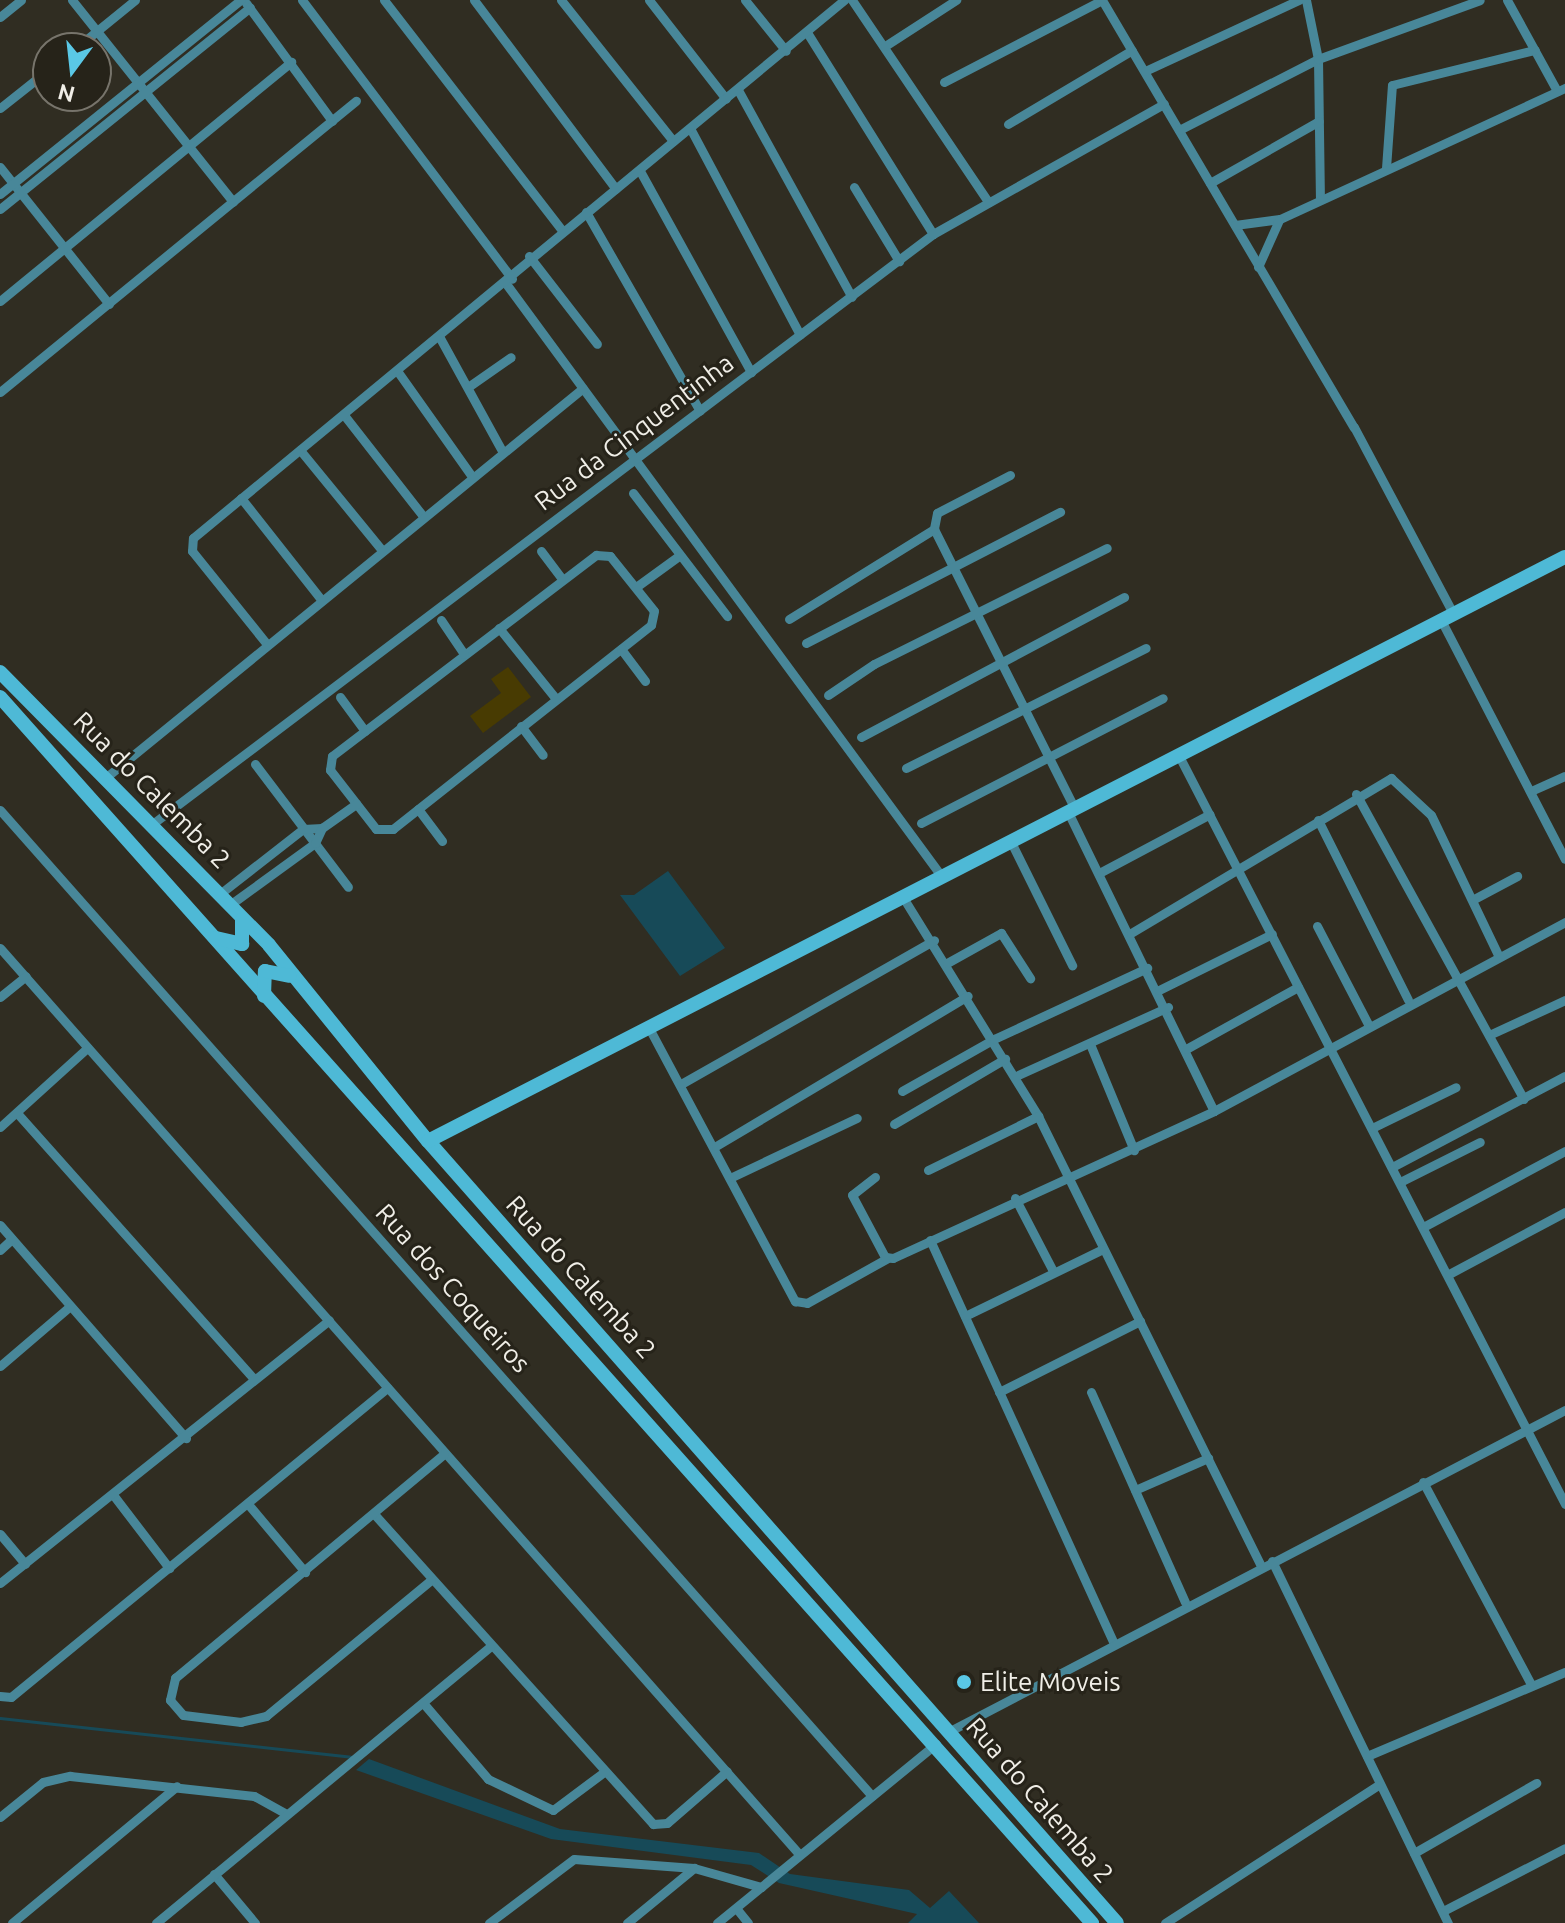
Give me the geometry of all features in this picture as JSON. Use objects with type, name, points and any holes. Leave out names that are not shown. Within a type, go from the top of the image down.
[{"type":"main road","points":[[428,1141],[904,899],[1070,808],[1565,557]]},
{"type":"main road","name":"Rua do Calemba 2","points":[[0,672],[231,904],[298,980],[428,1141],[1117,1923]]},
{"type":"main road","name":"Rua do Calemba 2","points":[[0,697],[212,936],[266,1003],[409,1150],[1092,1923]]},
{"type":"main road","points":[[212,936],[242,944],[247,935],[231,904]]},
{"type":"main road","points":[[266,1003],[265,971],[298,980]]},
{"type":"street","points":[[0,17],[21,0]]},
{"type":"street","points":[[72,0],[233,202]]},
{"type":"street","points":[[97,31],[135,0]]},
{"type":"street","points":[[302,0],[942,877]]},
{"type":"street","points":[[384,0],[562,230]]},
{"type":"street","points":[[474,0],[616,189]]},
{"type":"street","points":[[561,0],[673,141]]},
{"type":"street","points":[[649,0],[726,99]]},
{"type":"street","points":[[745,0],[786,51]]},
{"type":"street","points":[[852,0],[988,202]]},
{"type":"street","points":[[885,46],[956,0]]},
{"type":"street","points":[[944,82],[1102,0],[1235,225],[1447,616],[1565,859]]},
{"type":"street","points":[[1145,71],[1299,0]]},
{"type":"street","points":[[1306,0],[1318,59],[1320,197]]},
{"type":"street","points":[[1179,130],[1318,59],[1480,0]]},
{"type":"street","points":[[1235,225],[1280,219],[1320,197],[1561,89],[1507,0]]},
{"type":"street","points":[[245,2],[332,121]]},
{"type":"street","points":[[0,194],[245,2]]},
{"type":"street","points":[[0,209],[146,92],[245,2]]},
{"type":"street","points":[[266,643],[191,547],[241,498],[509,282],[529,256],[640,171],[808,34],[838,2]]},
{"type":"street","points":[[808,34],[933,234]]},
{"type":"street","points":[[1008,124],[1132,50]]},
{"type":"street","points":[[1386,168],[1392,85],[1535,50]]},
{"type":"street","points":[[0,301],[291,62]]},
{"type":"street","points":[[0,108],[32,83]]},
{"type":"street","points":[[738,90],[852,297]]},
{"type":"street","points":[[0,392],[356,101]]},
{"type":"street","name":"Rua da Cinquentinha","points":[[151,825],[933,234],[1164,104]]},
{"type":"street","points":[[1210,183],[1319,121]]},
{"type":"street","points":[[690,128],[800,335]]},
{"type":"street","points":[[0,167],[109,304]]},
{"type":"street","points":[[640,171],[751,372]]},
{"type":"street","points":[[854,187],[899,261]]},
{"type":"street","points":[[586,212],[700,411]]},
{"type":"street","points":[[1258,267],[1280,219]]},
{"type":"street","points":[[529,256],[597,344]]},
{"type":"street","points":[[440,338],[502,451]]},
{"type":"street","points":[[468,387],[511,357]]},
{"type":"street","points":[[398,372],[471,475]]},
{"type":"street","points":[[104,779],[320,598],[583,388]]},
{"type":"street","points":[[344,415],[422,515]]},
{"type":"street","points":[[300,450],[381,549]]},
{"type":"street","points":[[1010,475],[937,513],[934,529],[1049,757],[1070,808],[1168,1007],[1214,1111]]},
{"type":"street","points":[[633,493],[727,616]]},
{"type":"street","points":[[241,498],[320,598]]},
{"type":"street","points":[[806,643],[1060,512]]},
{"type":"street","points":[[789,619],[934,529]]},
{"type":"street","points":[[828,695],[976,613],[1107,548]]},
{"type":"street","points":[[541,551],[561,578]]},
{"type":"street","points":[[602,554],[636,587],[656,617],[621,649],[418,809],[384,831],[356,804],[329,765],[365,731],[561,578],[602,554]]},
{"type":"street","points":[[636,587],[680,555]]},
{"type":"street","points":[[861,737],[1124,597]]},
{"type":"street","points":[[441,620],[464,654]]},
{"type":"street","points":[[499,628],[556,699]]},
{"type":"street","points":[[906,768],[1146,648]]},
{"type":"street","points":[[621,649],[645,681]]},
{"type":"street","points":[[340,697],[365,731]]},
{"type":"street","points":[[921,823],[1163,698]]},
{"type":"street","points":[[521,726],[543,755]]},
{"type":"street","points":[[1178,754],[1328,1047],[1402,1181],[1565,1504]]},
{"type":"street","points":[[255,764],[348,887]]},
{"type":"street","points":[[1531,791],[1565,776]]},
{"type":"street","points":[[1131,933],[1240,870],[1381,778],[1407,787],[1431,815],[1474,899],[1498,955]]},
{"type":"street","points":[[1356,794],[1454,978],[1524,1099]]},
{"type":"street","points":[[231,904],[315,843],[322,828],[356,804]]},
{"type":"street","points":[[418,809],[442,841]]},
{"type":"street","name":"Rua dos Coqueiros","points":[[0,810],[872,1796]]},
{"type":"street","points":[[1101,872],[1210,814]]},
{"type":"street","points":[[1318,820],[1408,1000]]},
{"type":"street","points":[[231,904],[303,829],[322,828]]},
{"type":"street","points":[[1010,840],[1072,965]]},
{"type":"street","points":[[1474,899],[1517,876]]},
{"type":"street","points":[[904,899],[934,940],[1038,1116],[1261,1566]]},
{"type":"street","points":[[649,1028],[801,1305],[888,1258],[1015,1198],[1134,1150],[1214,1111],[1408,1000],[1565,922]]},
{"type":"street","points":[[1317,926],[1368,1024]]},
{"type":"street","points":[[947,963],[1001,933],[1030,978]]},
{"type":"street","points":[[1159,990],[1272,934]]},
{"type":"street","points":[[681,1084],[934,940]]},
{"type":"street","points":[[0,948],[800,1855]]},
{"type":"street","points":[[902,1091],[994,1039],[1147,968]]},
{"type":"street","points":[[0,997],[26,976]]},
{"type":"street","points":[[1186,1049],[1298,987]]},
{"type":"street","points":[[716,1146],[968,996]]},
{"type":"street","points":[[1489,1035],[1565,1000]]},
{"type":"street","points":[[1016,1076],[1168,1007]]},
{"type":"street","points":[[1090,1044],[1134,1150]]},
{"type":"street","points":[[0,1127],[87,1048]]},
{"type":"street","points":[[894,1124],[1005,1059]]},
{"type":"street","points":[[1394,1166],[1565,1076]]},
{"type":"street","points":[[1372,1128],[1456,1087]]},
{"type":"street","points":[[17,1113],[254,1379]]},
{"type":"street","points":[[928,1170],[1038,1116]]},
{"type":"street","points":[[732,1177],[857,1118]]},
{"type":"street","points":[[1402,1181],[1480,1142]]},
{"type":"street","points":[[1425,1226],[1565,1151]]},
{"type":"street","points":[[875,1177],[851,1192],[888,1258]]},
{"type":"street","points":[[1015,1198],[1053,1271]]},
{"type":"street","points":[[1449,1274],[1565,1212]]},
{"type":"street","points":[[0,1225],[186,1438]]},
{"type":"street","points":[[0,1250],[12,1239]]},
{"type":"street","points":[[930,1240],[1113,1642]]},
{"type":"street","points":[[965,1316],[1103,1249]]},
{"type":"street","points":[[0,1366],[69,1307]]},
{"type":"street","points":[[0,1583],[114,1496],[329,1320]]},
{"type":"street","points":[[999,1392],[1140,1321]]},
{"type":"street","points":[[0,1696],[11,1697],[387,1388]]},
{"type":"street","points":[[1091,1392],[1185,1602]]},
{"type":"street","points":[[948,1732],[1185,1602],[1272,1561],[1565,1410]]},
{"type":"street","points":[[431,1580],[266,1716],[241,1722],[183,1715],[170,1700],[175,1678],[375,1515],[444,1454]]},
{"type":"street","points":[[1135,1490],[1208,1458]]},
{"type":"street","points":[[1423,1482],[1531,1684]]},
{"type":"street","points":[[114,1496],[169,1568]]},
{"type":"street","points":[[248,1504],[305,1572]]},
{"type":"street","points":[[375,1515],[490,1647],[656,1825],[727,1771]]},
{"type":"street","points":[[0,1534],[25,1564]]},
{"type":"street","points":[[1272,1561],[1445,1919],[1565,1848]]},
{"type":"street","points":[[156,1923],[286,1814],[361,1757],[490,1647]]},
{"type":"street","points":[[1367,1756],[1565,1672]]},
{"type":"street","points":[[424,1704],[488,1779],[553,1810],[604,1772]]},
{"type":"street","points":[[717,1923],[936,1744]]},
{"type":"street","points":[[0,1817],[56,1777],[177,1786],[254,1796],[286,1814]]},
{"type":"street","points":[[1414,1853],[1536,1783]]},
{"type":"street","points":[[1165,1923],[1378,1785]]},
{"type":"street","points":[[12,1923],[177,1786]]},
{"type":"street","points":[[489,1923],[574,1859],[694,1868],[761,1887]]},
{"type":"street","points":[[627,1923],[694,1868]]},
{"type":"street","points":[[214,1874],[255,1923]]},
{"type":"street","points":[[736,1908],[748,1923]]},
{"type":"shaded area","points":[[508,667],[531,697],[483,733],[470,716],[501,693],[491,679]]},
{"type":"water","points":[[668,871],[725,948],[680,976],[620,895],[634,895]]},
{"type":"water","points":[[369,1759],[560,1829],[759,1853],[790,1874],[909,1890],[930,1908],[949,1891],[979,1923],[908,1923],[917,1914],[779,1883],[751,1865],[551,1839],[356,1770]]},
{"type":"waterway","points":[[0,1718],[351,1757]]},
{"type":"place","name":"Elite Moveis","points":[[964,1682]]}]
